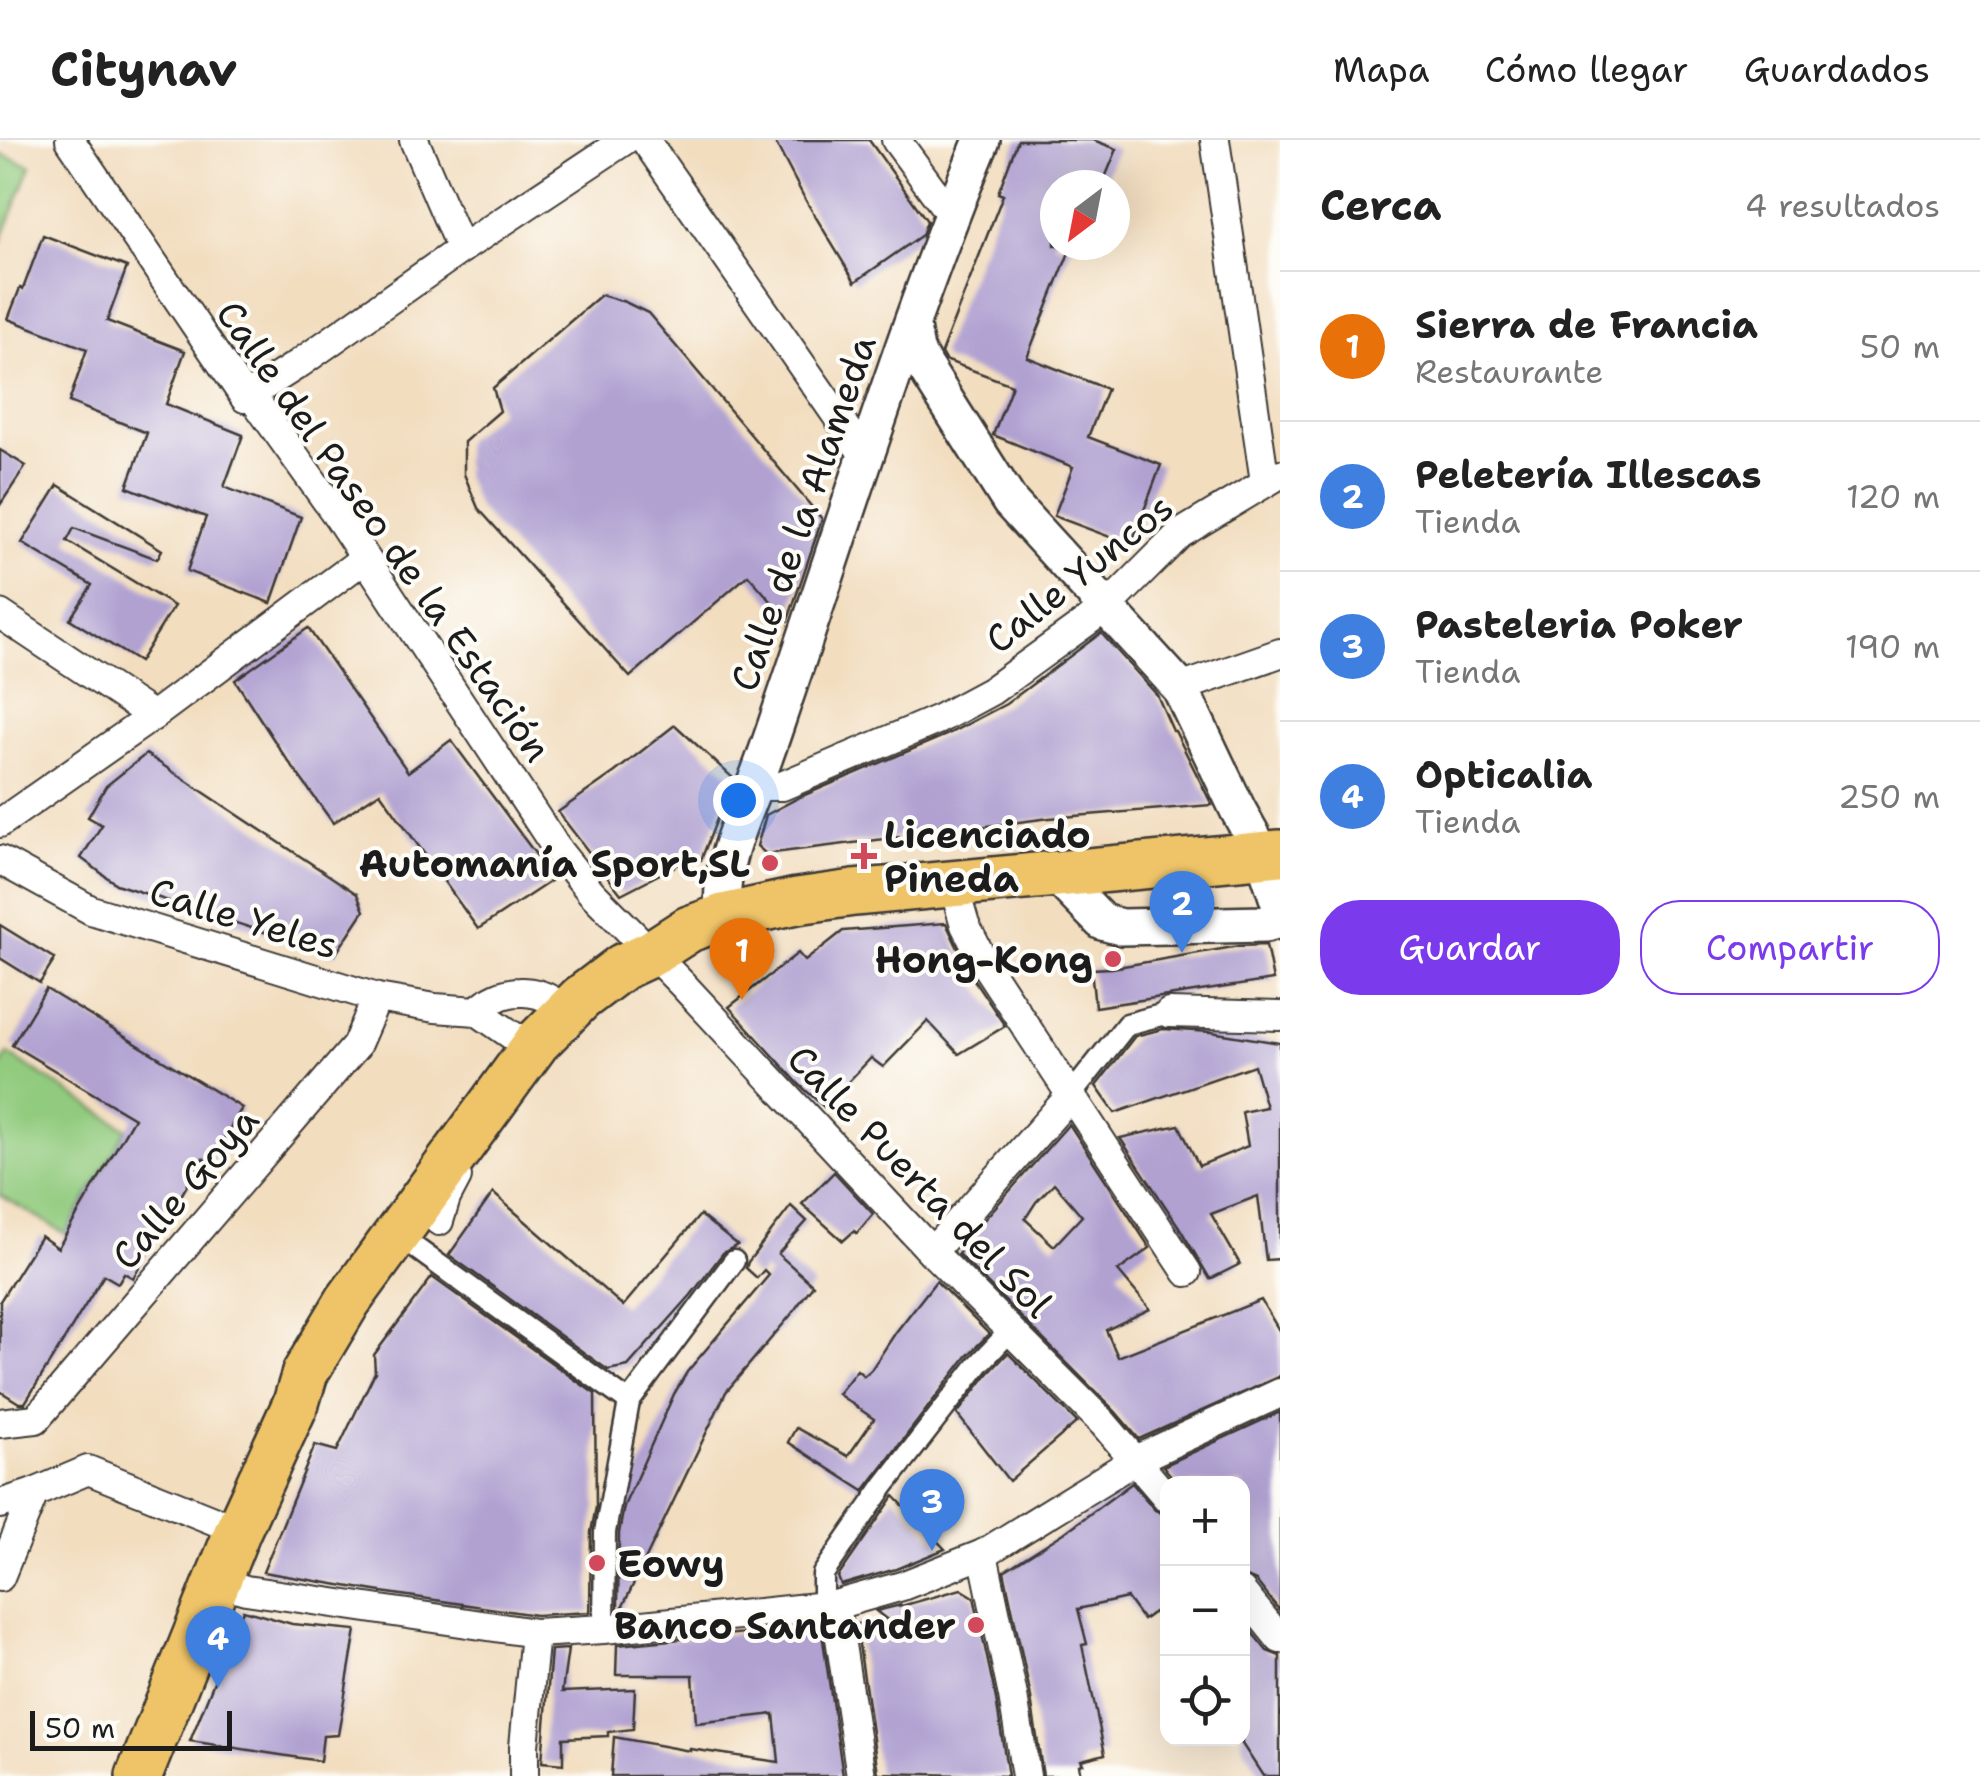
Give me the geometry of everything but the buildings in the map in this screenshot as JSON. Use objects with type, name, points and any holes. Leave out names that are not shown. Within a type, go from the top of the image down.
[{"type":"main road","points":[[140,1776],[238,1530],[296,1403],[305,1373],[348,1302],[551,1033],[622,966],[652,953],[689,929],[723,917],[797,901],[1271,854]]},
{"type":"main road","points":[[296,1403],[324,1379],[348,1350],[428,1235],[567,1050],[551,1033]]},
{"type":"street","name":"Calle del Paseo de la Estación","points":[[70,140],[245,398],[251,395],[364,558],[559,852],[591,892],[652,953]]},
{"type":"street","points":[[414,140],[461,249]]},
{"type":"street","points":[[245,398],[625,140]]},
{"type":"street","points":[[646,140],[867,459]]},
{"type":"street","points":[[896,140],[951,215]]},
{"type":"street","name":"Calle de la Alameda","points":[[723,917],[724,870],[733,840],[758,778],[867,459],[916,351],[912,328],[982,140]]},
{"type":"street","points":[[1215,140],[1272,478]]},
{"type":"street","points":[[909,370],[1010,502],[1180,688],[1238,810],[1271,854],[1280,906]]},
{"type":"street","name":"Calle Yuncos","points":[[758,778],[768,786],[782,786],[939,719],[991,691],[1107,606],[1180,534],[1272,478]]},
{"type":"street","points":[[0,822],[153,716],[364,558]]},
{"type":"street","points":[[0,614],[153,716]]},
{"type":"street","points":[[1180,688],[1280,654]]},
{"type":"street","name":"Calle Yeles","points":[[0,860],[91,910],[377,998],[477,1011],[551,1033],[552,1001],[534,993],[492,999],[477,1011]]},
{"type":"street","points":[[1056,875],[1102,922],[1121,927],[1266,924],[1280,920]]},
{"type":"street","points":[[953,884],[964,925],[986,966],[1187,1272]]},
{"type":"street","name":"Calle Puerta del Sol","points":[[652,953],[932,1252],[1103,1423],[1160,1490]]},
{"type":"street","name":"Calle Goya","points":[[0,1423],[36,1418],[356,1046],[377,998]]},
{"type":"street","points":[[932,1252],[1071,1095],[1127,1024],[1169,1014],[1280,1016]]},
{"type":"street","points":[[428,1235],[628,1402]]},
{"type":"street","points":[[604,1629],[605,1532],[628,1402],[734,1261]]},
{"type":"street","points":[[861,1776],[822,1574],[907,1456],[978,1365],[1011,1330]]},
{"type":"street","points":[[218,1582],[246,1590],[535,1633],[829,1606],[902,1586],[983,1554],[1135,1460],[1280,1393]]},
{"type":"street","points":[[0,1504],[88,1470],[238,1530]]},
{"type":"street","points":[[0,1577],[34,1493]]},
{"type":"street","points":[[983,1554],[1026,1776]]},
{"type":"street","points":[[1250,1602],[1280,1639]]},
{"type":"street","points":[[524,1776],[535,1633]]},
{"type":"green space","points":[[0,154],[31,166],[0,243]]},
{"type":"green space","points":[[8,1054],[127,1129],[66,1234],[0,1195],[0,1067]]},
{"type":"place","name":"Licenciado Pineda","points":[[864,856]]},
{"type":"place","name":"Automanía Sport,SL","points":[[770,863]]},
{"type":"place","name":"Peletería Illescas","points":[[1182,953]]},
{"type":"place","name":"Hong-Kong","points":[[1113,959]]},
{"type":"place","name":"Sierra de Francia","points":[[742,1000]]},
{"type":"place","name":"Pasteleria Poker","points":[[932,1551]]},
{"type":"place","name":"Eowy","points":[[597,1563]]},
{"type":"place","name":"Banco Santander","points":[[976,1625]]},
{"type":"place","name":"Opticalia","points":[[218,1688]]}]
